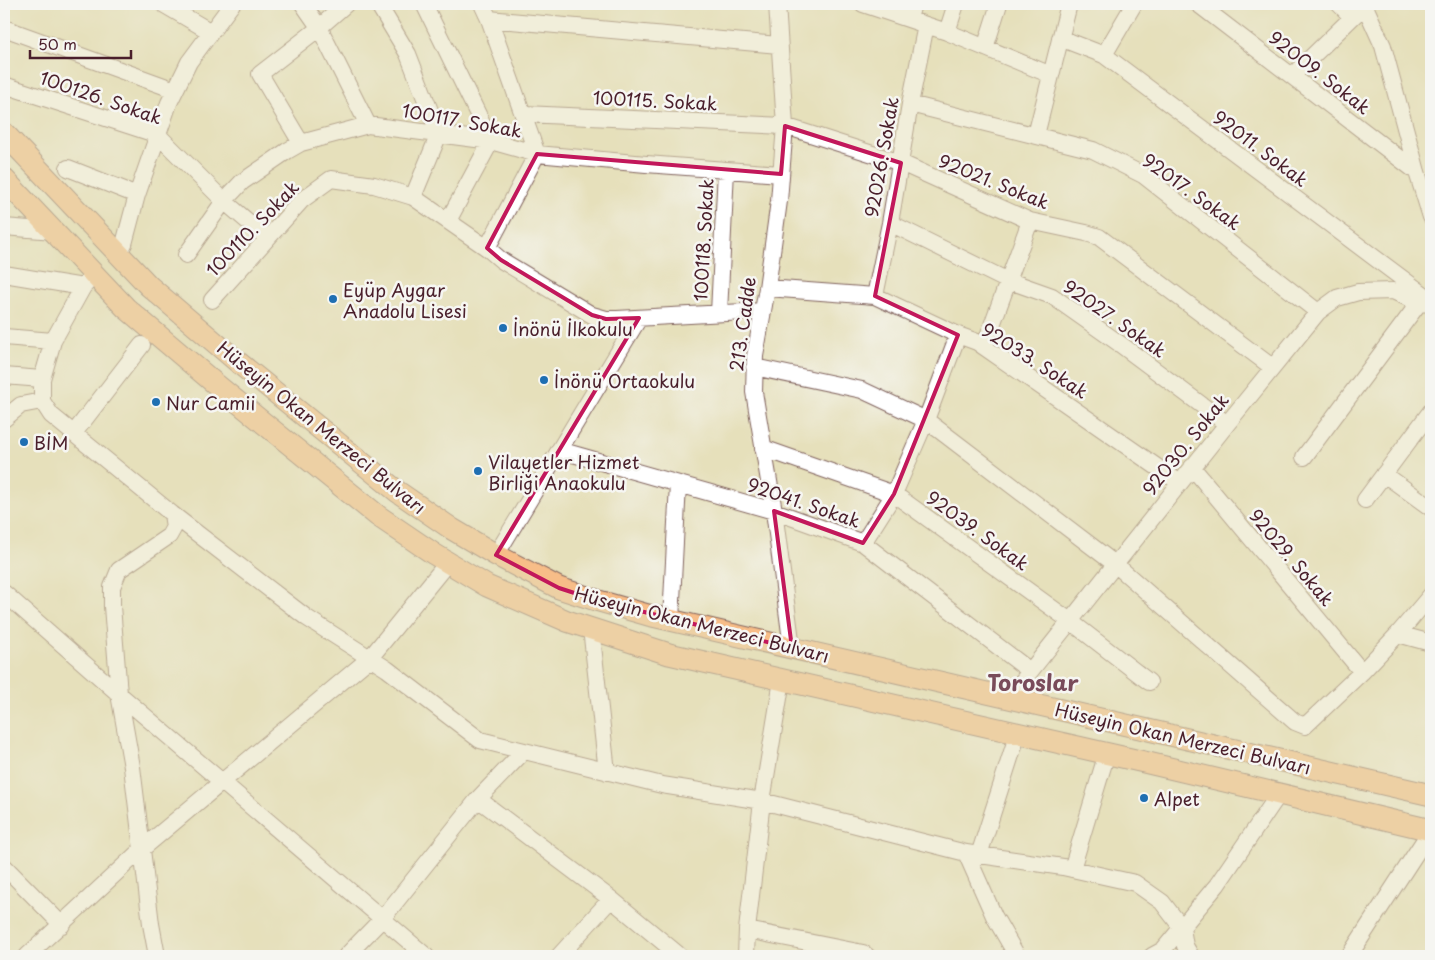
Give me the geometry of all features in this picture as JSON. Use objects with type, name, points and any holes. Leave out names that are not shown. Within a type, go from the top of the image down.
[{"type":"main road","name":"Hüseyin Okan Merzeci Bulvarı","points":[[4,133],[149,286],[239,363],[398,492],[452,529],[496,555],[559,588],[600,602],[671,620],[1431,795]]},
{"type":"main road","name":"Hüseyin Okan Merzeci Bulvarı","points":[[4,179],[54,231],[89,280],[126,308],[218,386],[378,516],[487,586],[567,621],[669,654],[1107,753],[1431,830]]},
{"type":"street","points":[[163,4],[211,32]]},
{"type":"street","points":[[124,244],[137,195],[169,103],[190,62],[232,4]]},
{"type":"street","points":[[303,4],[319,27],[368,125]]},
{"type":"street","points":[[301,143],[260,74],[346,4]]},
{"type":"street","points":[[378,4],[408,54],[439,134],[413,197]]},
{"type":"street","points":[[424,4],[491,141],[448,221]]},
{"type":"street","points":[[482,4],[524,114],[537,154],[487,248]]},
{"type":"street","name":"213. Cadde","points":[[777,4],[785,126],[779,201],[755,356],[754,392],[774,511],[792,648]]},
{"type":"street","points":[[863,4],[911,12],[926,25],[948,32],[1051,75]]},
{"type":"street","points":[[948,32],[956,4]]},
{"type":"street","points":[[986,48],[999,4]]},
{"type":"street","points":[[1036,135],[1069,4]]},
{"type":"street","points":[[1104,55],[1134,4]]},
{"type":"street","name":"92009. Sokak","points":[[1198,4],[1417,172]]},
{"type":"street","points":[[1339,4],[1352,17]]},
{"type":"street","points":[[1292,76],[1364,4],[1383,46],[1431,217]]},
{"type":"street","points":[[489,19],[779,45]]},
{"type":"street","name":"92026. Sokak","points":[[875,296],[926,25]]},
{"type":"street","points":[[4,28],[175,90]]},
{"type":"street","name":"92011. Sokak","points":[[1060,38],[1104,55],[1427,302]]},
{"type":"street","name":"100126. Sokak","points":[[4,85],[158,135],[224,201],[267,238]]},
{"type":"street","name":"92017. Sokak","points":[[910,104],[1093,150],[1143,175],[1318,312]]},
{"type":"street","name":"100115. Sokak","points":[[524,114],[785,126]]},
{"type":"street","name":"100117. Sokak","points":[[186,255],[224,201],[242,182],[301,143],[368,125],[491,141],[537,154],[781,174]]},
{"type":"street","name":"92021. Sokak","points":[[785,126],[900,163],[1030,222],[1099,237],[1272,368]]},
{"type":"street","points":[[68,168],[137,195]]},
{"type":"street","name":"100118. Sokak","points":[[719,313],[726,170]]},
{"type":"street","name":"100110. Sokak","points":[[212,300],[302,200],[331,179],[374,185],[413,197],[487,248]]},
{"type":"street","points":[[984,347],[1030,222]]},
{"type":"street","name":"92027. Sokak","points":[[890,223],[1008,280],[1052,296],[1227,424]]},
{"type":"street","points":[[4,227],[54,231]]},
{"type":"street","name":"100118. Sokak","points":[[487,248],[501,260],[592,315],[606,319],[762,311]]},
{"type":"street","points":[[4,274],[89,280],[53,341],[42,379],[42,401],[51,415],[172,514],[307,618],[370,658],[480,740],[662,786],[762,801],[973,854],[1072,869],[1135,883],[1162,902],[1182,928],[1185,946],[1191,956]]},
{"type":"street","name":"92033. Sokak","points":[[767,288],[875,296],[977,342],[1180,483]]},
{"type":"street","name":"92030. Sokak","points":[[1009,698],[1318,312],[1337,298],[1358,292],[1393,291],[1427,302]]},
{"type":"street","points":[[1304,458],[1427,302]]},
{"type":"street","points":[[496,555],[639,318]]},
{"type":"street","points":[[863,543],[894,494],[926,420],[958,335]]},
{"type":"street","points":[[4,337],[53,341]]},
{"type":"street","points":[[74,433],[142,345]]},
{"type":"street","points":[[754,367],[862,390],[926,420],[1115,564],[1296,722],[1305,726],[1362,672],[1431,595]]},
{"type":"street","points":[[4,376],[42,379]]},
{"type":"street","points":[[4,419],[21,405],[42,401]]},
{"type":"street","points":[[1365,500],[1429,418]]},
{"type":"street","name":"92039. Sokak","points":[[763,448],[894,494],[1070,621],[1149,682]]},
{"type":"street","name":"92041. Sokak","points":[[559,450],[774,511],[863,543],[1030,671]]},
{"type":"street","name":"92029. Sokak","points":[[1192,467],[1362,672]]},
{"type":"street","points":[[1384,474],[1431,508]]},
{"type":"street","points":[[671,620],[678,484]]},
{"type":"street","points":[[157,956],[151,924],[132,767],[118,694],[112,586],[119,570],[169,536],[174,527],[172,514]]},
{"type":"street","points":[[27,956],[143,848],[370,658],[448,562]]},
{"type":"street","points":[[4,593],[118,694],[426,956]]},
{"type":"street","points":[[591,628],[606,772]]},
{"type":"street","points":[[1398,634],[1431,643]]},
{"type":"street","points":[[746,956],[747,930],[762,801],[782,680]]},
{"type":"street","points":[[1017,956],[994,916],[973,854],[1018,733]]},
{"type":"street","points":[[346,956],[382,919],[478,799],[523,752]]},
{"type":"street","points":[[1072,869],[1107,753]]},
{"type":"street","points":[[1152,956],[1163,950],[1217,885],[1279,794]]},
{"type":"street","points":[[478,799],[611,899],[680,956]]},
{"type":"street","points":[[1349,956],[1431,830]]},
{"type":"street","points":[[4,866],[62,924]]},
{"type":"street","points":[[559,956],[611,899]]},
{"type":"street","points":[[747,930],[863,953],[866,956]]},
{"type":"highlighted area","points":[[785,126],[901,163],[875,296],[958,335],[894,494],[863,543],[774,511],[792,648],[599,601],[559,588],[496,555],[639,318],[606,319],[592,315],[501,260],[487,248],[537,154],[781,174]]},
{"type":"place","name":"Eyüp Aygar Anadolu Lisesi","points":[[333,299]]},
{"type":"place","name":"İnönü İlkokulu","points":[[503,328]]},
{"type":"place","name":"İnönü Ortaokulu","points":[[544,380]]},
{"type":"place","name":"Nur Camii","points":[[156,402]]},
{"type":"place","name":"BİM","points":[[24,442]]},
{"type":"place","name":"Vilayetler Hizmet Birliği Anaokulu","points":[[478,471]]},
{"type":"place","name":"Alpet","points":[[1144,798]]},
{"type":"district","name":"Toroslar","points":[[1033,681]]}]
